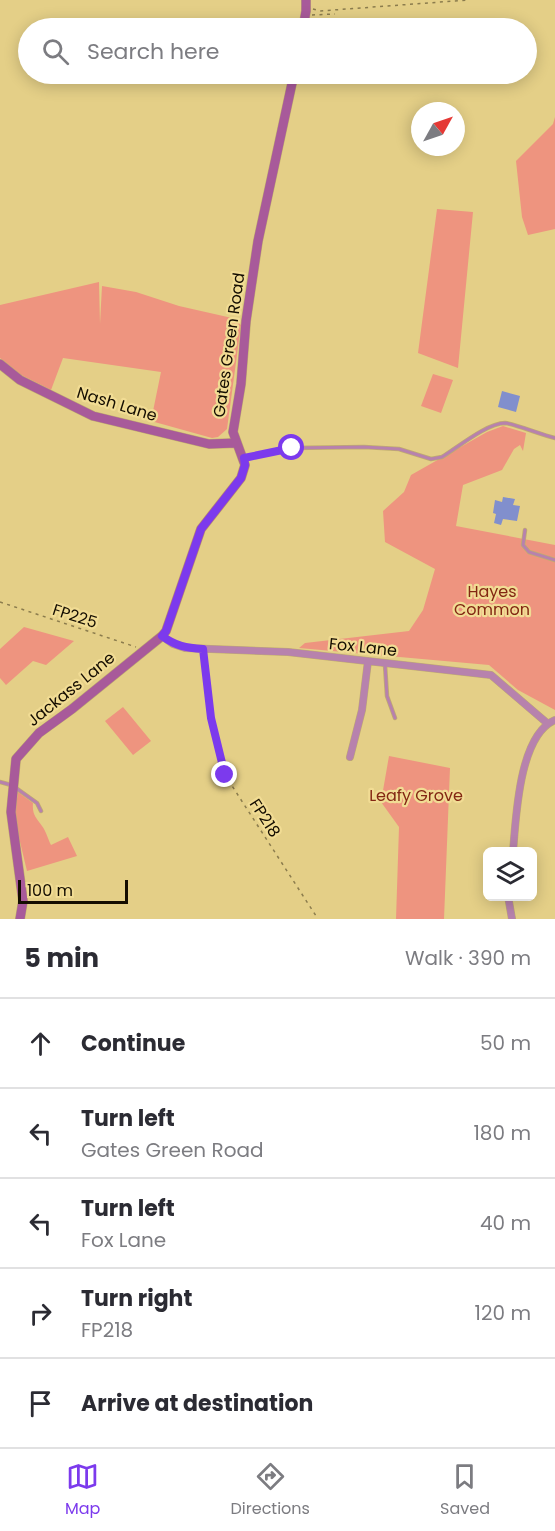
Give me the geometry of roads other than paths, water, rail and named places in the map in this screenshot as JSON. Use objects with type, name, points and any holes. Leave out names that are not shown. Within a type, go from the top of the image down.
[{"type":"street","name":"Gates Green Road","points":[[244,458],[232,432],[241,384],[246,321],[258,241],[292,84]]},
{"type":"street","name":"Nash Lane","points":[[0,364],[20,380],[93,416],[209,444],[236,443]]},
{"type":"street","points":[[162,636],[166,631],[201,529],[241,478],[245,465],[244,458]]},
{"type":"street","name":"Fox Lane","points":[[162,636],[173,644],[185,648],[288,652],[491,675],[547,723]]},
{"type":"street","name":"Jackass Lane","points":[[20,919],[23,901],[11,812],[16,759],[39,733],[72,710],[162,636]]},
{"type":"street","points":[[350,757],[362,710],[368,661]]},
{"type":"street","points":[[513,847],[515,812],[522,777],[534,739],[547,723],[555,720]]},
{"type":"street","points":[[509,901],[512,919]]},
{"type":"lane","points":[[244,458],[292,448],[388,447],[399,448],[434,459],[442,457],[490,428],[506,423],[555,438]]},
{"type":"lane","points":[[525,530],[523,545],[529,552],[555,560]]},
{"type":"lane","points":[[385,663],[387,696],[395,718]]},
{"type":"lane","points":[[0,782],[13,786],[37,803],[41,811]]},
{"type":"park label","name":"Hayes Common","points":[[492,600]]},
{"type":"park label","name":"Leafy Grove","points":[[416,795]]}]
